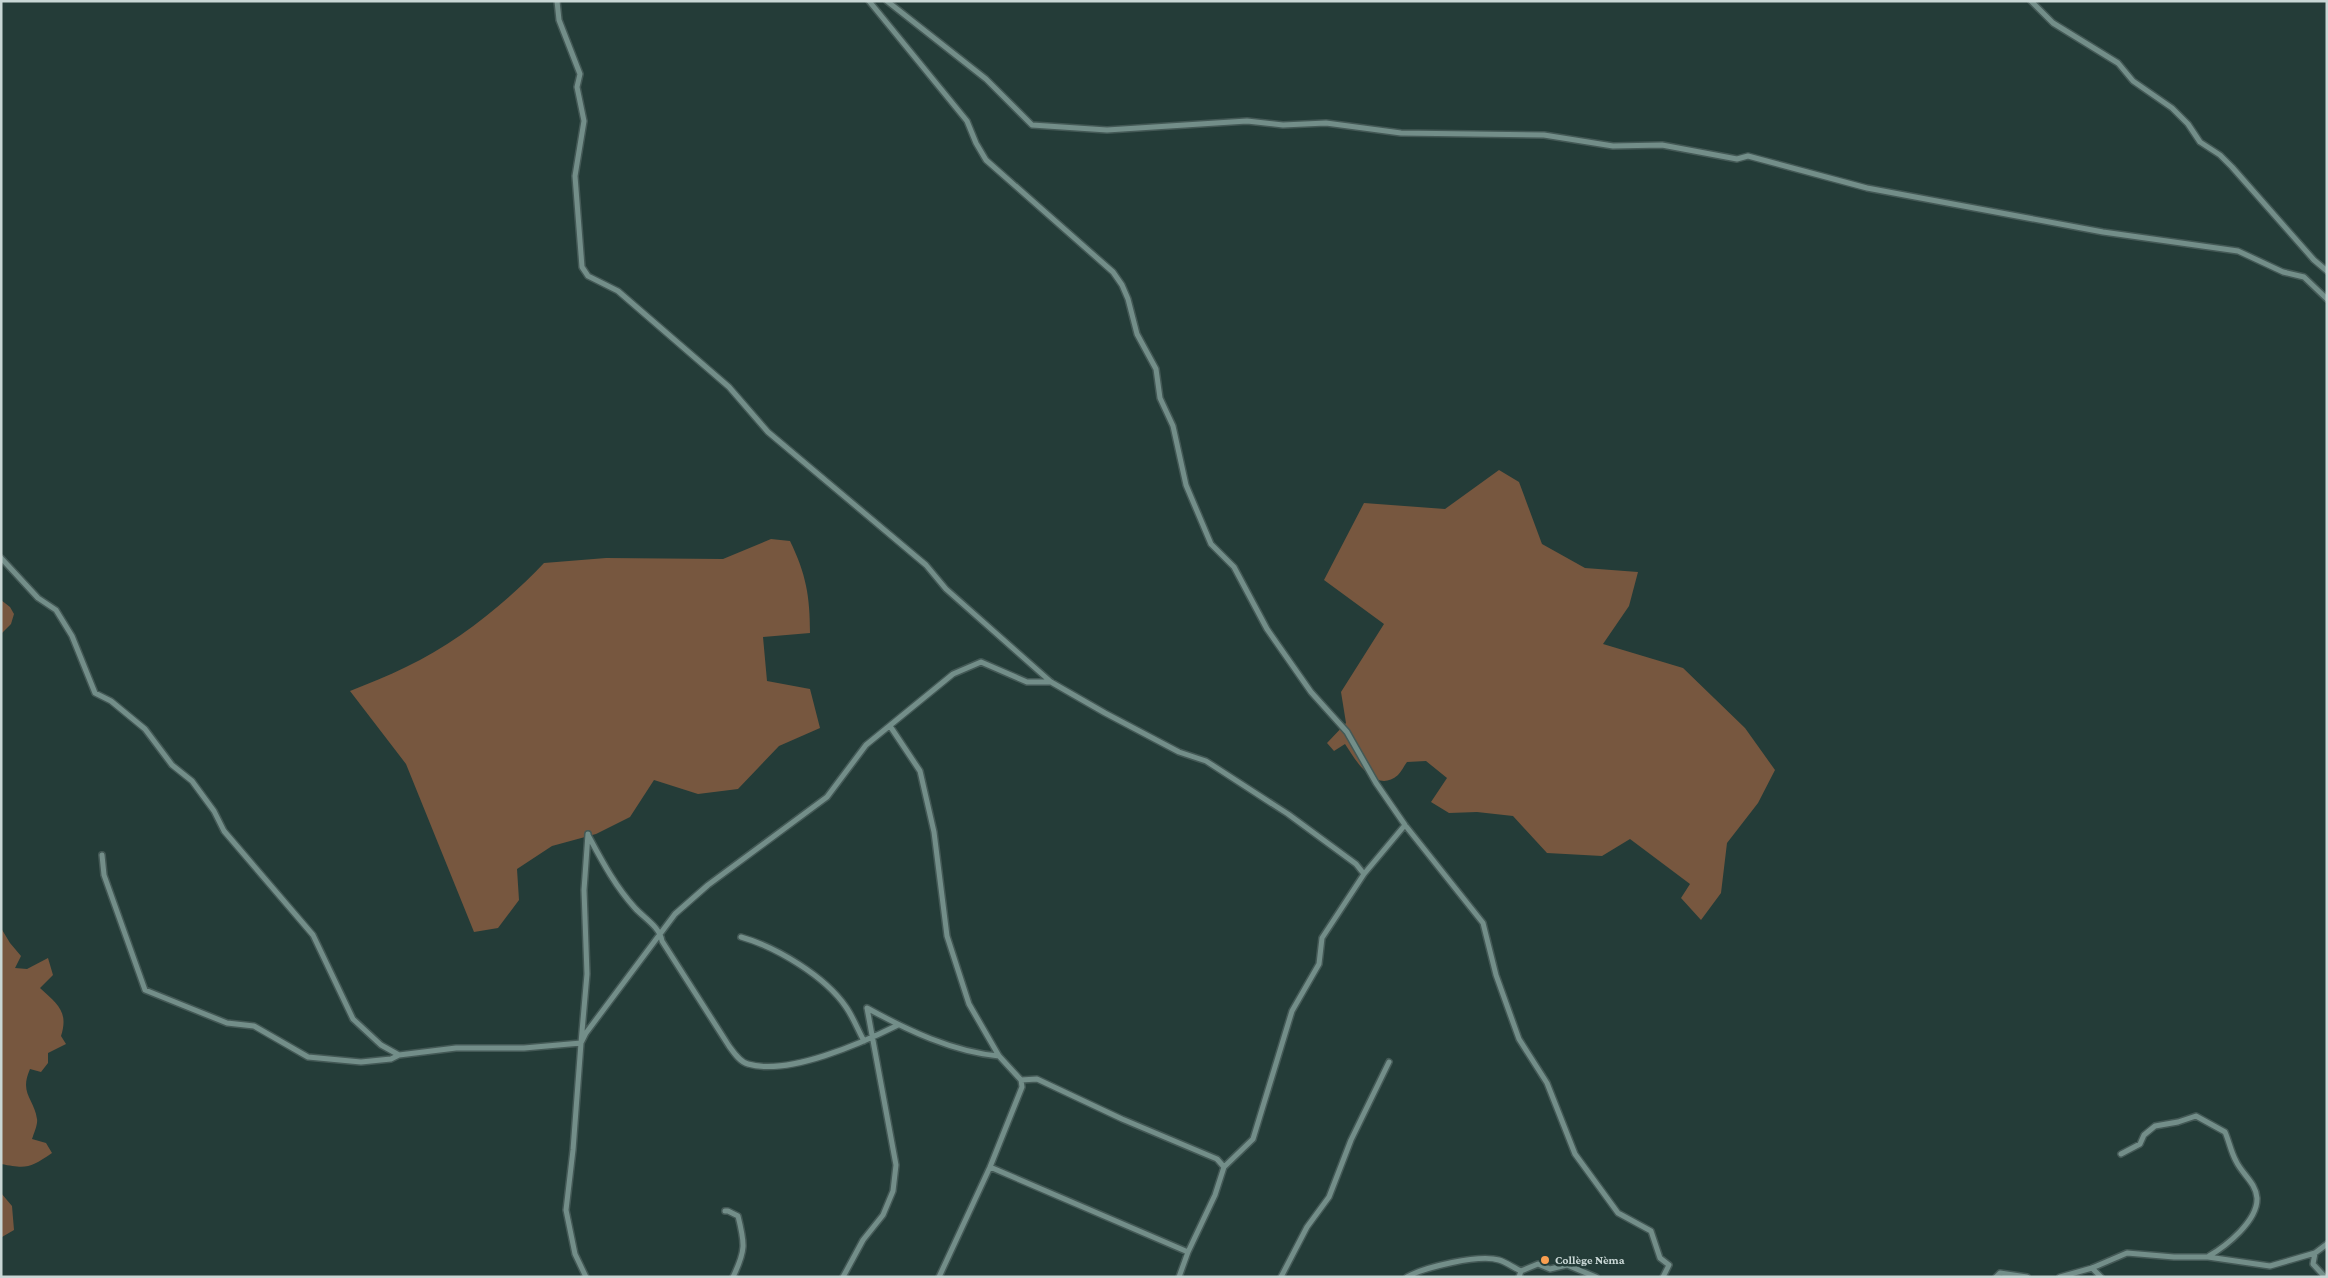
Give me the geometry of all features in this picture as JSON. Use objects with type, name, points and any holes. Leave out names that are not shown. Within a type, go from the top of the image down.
[{"type":"street","points":[[556,1],[559,20],[580,74],[577,87],[584,121],[575,176],[582,267],[588,276],[618,291],[729,387],[768,432],[926,564],[946,588],[1051,682],[1179,752],[1206,761],[1288,814],[1356,864],[1364,874]]},
{"type":"street","points":[[869,1],[967,121],[976,143],[986,160],[1113,272],[1122,285],[1128,299],[1137,334],[1156,369],[1160,398],[1173,426],[1186,485],[1211,544],[1234,567],[1267,629],[1311,692],[1347,732],[1376,783],[1404,825],[1483,923],[1496,975],[1518,1039],[1547,1083],[1575,1154],[1618,1213],[1651,1231],[1660,1258],[1669,1265],[1664,1277]]},
{"type":"street","points":[[886,1],[986,79],[1032,124],[1107,130],[1248,122],[1282,125],[1326,123],[1401,133],[1544,135],[1612,146],[1662,145],[1737,159],[1748,156],[1876,190],[2103,232],[2238,250],[2283,272],[2304,277],[2327,299]]},
{"type":"street","points":[[2031,1],[2053,23],[2118,63],[2133,81],[2172,108],[2188,124],[2200,142],[2220,155],[2232,167],[2314,260],[2327,271]]},
{"type":"street","points":[[1,558],[38,598],[56,610],[72,636],[95,693],[111,701],[145,729],[172,765],[192,782],[214,811],[224,831],[313,935],[353,1019],[381,1045],[399,1055]]},
{"type":"street","points":[[102,854],[104,874],[145,990],[227,1023],[254,1026],[308,1057],[361,1062],[456,1048],[524,1048],[581,1043],[675,914],[708,885],[826,797],[866,745],[953,674],[981,662],[1027,682],[1051,682]]},
{"type":"street","points":[[890,726],[920,771],[934,832],[947,936],[968,1004],[999,1056],[1021,1080],[1022,1086],[990,1167],[939,1277]]},
{"type":"street","points":[[1180,1277],[1188,1252],[1215,1195],[1224,1167],[1253,1139],[1292,1011],[1319,964],[1322,938],[1364,874],[1404,825]]},
{"type":"street","points":[[586,1277],[575,1254],[566,1210],[573,1150],[587,974],[584,890],[588,834],[609,875],[635,908],[661,934],[662,941],[729,1046],[738,1057],[748,1064],[775,1067],[815,1059],[871,1039],[898,1025]]},
{"type":"street","points":[[741,937],[761,943],[806,969],[846,1006],[864,1041]]},
{"type":"street","points":[[843,1277],[863,1240],[883,1215],[893,1191],[896,1165],[871,1039],[867,1008],[898,1025],[976,1054],[999,1056]]},
{"type":"street","points":[[1281,1277],[1307,1227],[1329,1196],[1351,1140],[1389,1062]]},
{"type":"street","points":[[1021,1080],[1037,1079],[1122,1119],[1217,1159],[1224,1167]]},
{"type":"street","points":[[2121,1154],[2140,1144],[2144,1135],[2155,1126],[2178,1122],[2196,1116],[2225,1132],[2236,1162],[2251,1181],[2257,1199],[2250,1220],[2227,1245],[2208,1257]]},
{"type":"street","points":[[990,1167],[1188,1252]]},
{"type":"street","points":[[725,1212],[728,1211],[738,1216],[744,1244],[742,1257],[734,1277]]},
{"type":"street","points":[[2060,1277],[2092,1268],[2127,1253],[2174,1257],[2208,1257],[2270,1266],[2315,1253],[2327,1244]]},
{"type":"street","points":[[2315,1253],[2313,1264],[2325,1277]]},
{"type":"street","points":[[1407,1277],[1419,1271],[1470,1258],[1499,1260],[1520,1274],[1538,1264],[1550,1269],[1567,1265],[1596,1277]]},
{"type":"street","points":[[2092,1268],[2101,1277]]},
{"type":"street","points":[[1996,1277],[2000,1273],[2027,1277]]},
{"type":"shaded area","points":[[1499,470],[1519,482],[1542,544],[1585,568],[1638,572],[1629,606],[1603,644],[1683,668],[1745,728],[1775,770],[1758,803],[1727,843],[1721,893],[1701,920],[1681,898],[1690,884],[1630,839],[1602,856],[1547,853],[1513,816],[1477,812],[1449,813],[1431,802],[1447,778],[1426,761],[1407,762],[1398,775],[1390,780],[1381,781],[1367,773],[1360,766],[1345,744],[1334,751],[1327,743],[1346,723],[1341,692],[1384,624],[1324,580],[1364,503],[1445,509]]},
{"type":"shaded area","points":[[771,539],[790,541],[795,553],[806,586],[810,633],[763,637],[767,681],[810,689],[820,728],[779,746],[738,789],[698,794],[654,780],[630,817],[596,834],[552,846],[517,869],[519,900],[498,928],[474,932],[406,764],[350,691],[399,670],[444,646],[497,607],[544,563],[606,558],[723,559]]},
{"type":"shaded area","points":[[1,600],[10,607],[14,614],[11,624],[1,634]]},
{"type":"shaded area","points":[[1,928],[21,956],[15,968],[27,969],[48,958],[53,975],[40,988],[60,1009],[63,1020],[61,1036],[66,1044],[48,1053],[48,1063],[41,1072],[30,1069],[27,1077],[28,1096],[37,1121],[32,1139],[46,1143],[52,1153],[38,1162],[23,1167],[1,1164]]},
{"type":"shaded area","points":[[1,1193],[12,1206],[14,1230],[2,1237]]},
{"type":"place","name":"Collège Nèma","points":[[1545,1260]]}]
